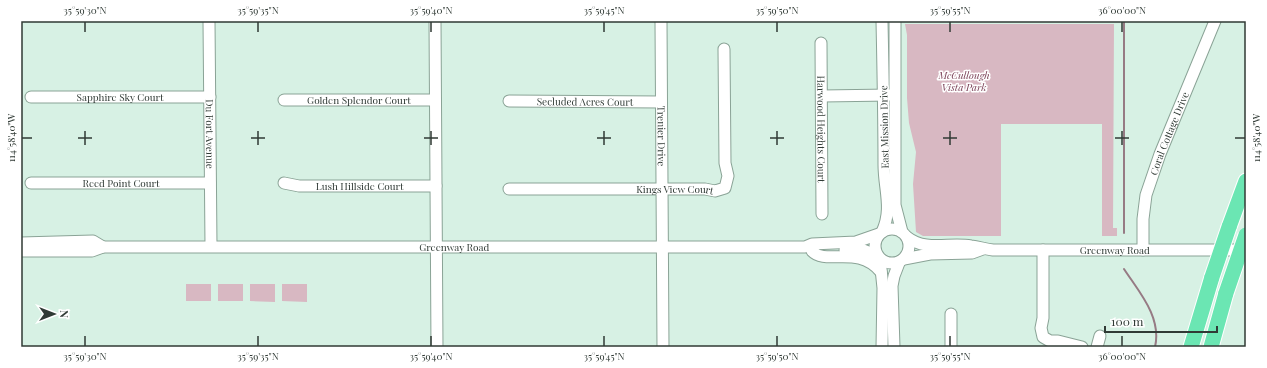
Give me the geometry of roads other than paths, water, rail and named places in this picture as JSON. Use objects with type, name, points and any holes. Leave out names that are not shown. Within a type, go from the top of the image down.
[{"type":"highway","points":[[1191,347],[1212,277],[1246,181]]},
{"type":"highway","points":[[1211,347],[1226,293],[1246,235]]},
{"type":"street","name":"Du Fort Avenue","points":[[210,21],[211,246]]},
{"type":"street","points":[[435,21],[437,347]]},
{"type":"street","name":"Trenier Drive","points":[[661,21],[663,347]]},
{"type":"street","name":"East Mission Drive","points":[[882,21],[889,95],[894,205],[904,234]]},
{"type":"street","name":"East Mission Drive","points":[[880,233],[886,223],[888,212],[884,167],[894,21]]},
{"type":"street","name":"Coral Cottage Drive","points":[[1143,250],[1143,219],[1146,195],[1160,154],[1215,21]]},
{"type":"street","name":"Harwood Heights Court","points":[[822,43],[822,214]]},
{"type":"street","name":"Kings View Court","points":[[509,189],[705,189],[715,191],[725,188],[728,176],[725,163],[724,49]]},
{"type":"street","points":[[822,96],[889,95]]},
{"type":"street","name":"Sapphire Sky Court","points":[[30,97],[210,97]]},
{"type":"street","name":"Golden Splendor Court","points":[[284,100],[436,100]]},
{"type":"street","name":"Secluded Acres Court","points":[[509,101],[661,102]]},
{"type":"street","name":"Reed Point Court","points":[[31,183],[210,183]]},
{"type":"street","name":"Lush Hillside Court","points":[[284,183],[299,186],[436,186]]},
{"type":"street","points":[[882,347],[883,292],[881,272],[875,244],[880,233],[890,229],[904,234],[909,247],[906,256],[901,261],[894,276],[892,286],[894,347]]},
{"type":"street","name":"Greenway Road","points":[[809,249],[812,244],[856,242],[880,233]]},
{"type":"street","name":"Greenway Road","points":[[904,234],[917,243],[925,246],[972,246],[983,249],[1246,250]]},
{"type":"street","name":"Greenway Road","points":[[21,243],[93,242],[103,247]]},
{"type":"street","name":"Greenway Road","points":[[21,252],[92,251],[103,247],[211,246],[662,247],[857,249],[878,257]]},
{"type":"street","points":[[809,249],[815,254],[823,256],[853,256],[860,258],[871,262],[881,272]]},
{"type":"street","name":"Greenway Road","points":[[901,261],[930,254],[972,253],[983,249]]},
{"type":"street","points":[[1043,250],[1043,337],[1050,341],[1058,341],[1082,347]]},
{"type":"street","points":[[878,257],[890,263],[901,261]]},
{"type":"street","points":[[951,314],[951,347]]},
{"type":"street","points":[[1097,347],[1100,336]]},
{"type":"waterway","points":[[1124,21],[1124,233]]},
{"type":"waterway","points":[[1124,269],[1148,305],[1152,315],[1155,325],[1155,347]]},
{"type":"park label","name":"McCullough Vista Park","points":[[964,80]]}]
